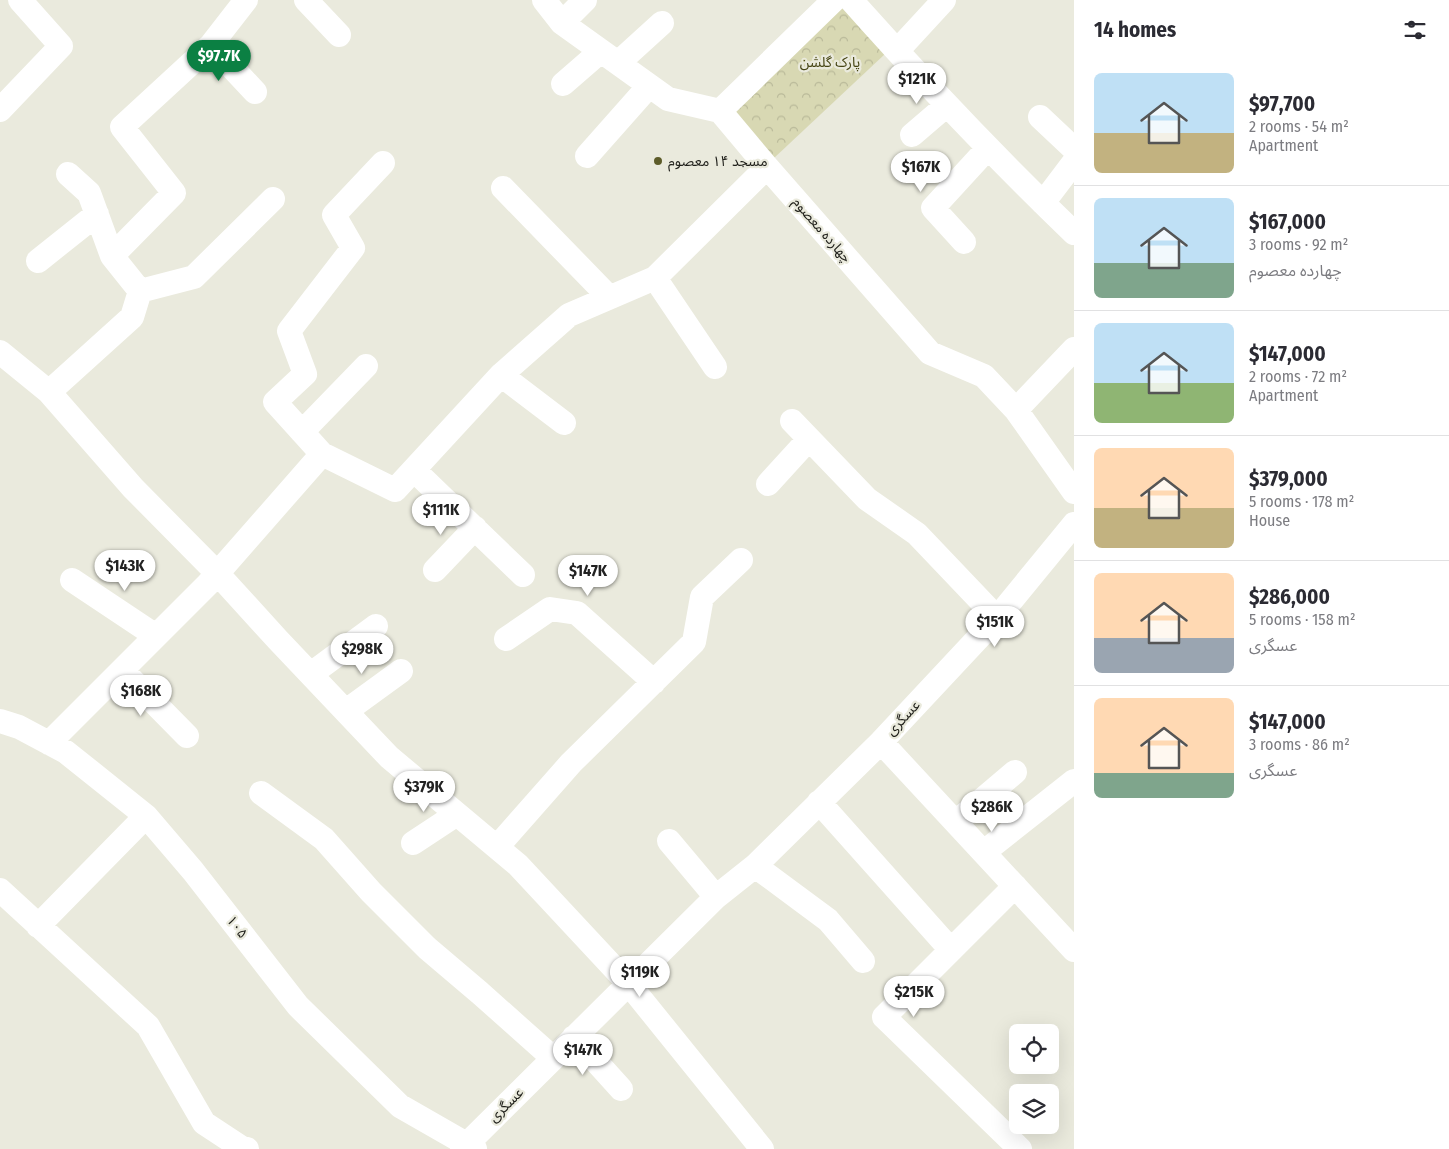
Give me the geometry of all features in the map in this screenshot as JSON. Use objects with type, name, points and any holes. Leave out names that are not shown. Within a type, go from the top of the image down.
[{"type":"street","points":[[0,110],[61,46],[20,0]]},
{"type":"street","points":[[112,256],[174,193],[122,127],[211,45],[246,0]]},
{"type":"street","points":[[306,0],[339,35]]},
{"type":"street","points":[[544,0],[562,23],[668,99],[720,111],[834,0]]},
{"type":"street","points":[[562,23],[585,0]]},
{"type":"street","points":[[851,0],[896,51],[988,148],[1043,203],[1072,226]]},
{"type":"street","points":[[896,51],[944,0]]},
{"type":"street","points":[[563,84],[662,23]]},
{"type":"street","points":[[211,45],[255,92]]},
{"type":"street","points":[[587,156],[649,86]]},
{"type":"street","points":[[912,134],[948,105]]},
{"type":"street","name":"چهارده معصوم","points":[[720,111],[930,353],[984,376],[1016,410],[1074,492]]},
{"type":"street","points":[[1040,117],[1074,149]]},
{"type":"street","points":[[964,242],[933,208],[988,148]]},
{"type":"street","points":[[1043,203],[1074,162]]},
{"type":"street","points":[[383,163],[334,215],[353,248],[289,331],[305,374],[275,402],[322,454],[395,490],[501,375],[569,315],[655,278],[767,167]]},
{"type":"street","points":[[68,174],[89,193],[112,256],[140,292]]},
{"type":"street","points":[[504,188],[609,298]]},
{"type":"street","points":[[140,292],[194,278],[273,199]]},
{"type":"street","points":[[38,261],[97,214]]},
{"type":"street","points":[[655,278],[715,367]]},
{"type":"street","points":[[48,392],[132,317],[140,292]]},
{"type":"street","points":[[1016,410],[1074,349]]},
{"type":"street","points":[[0,352],[48,392],[133,488],[217,573],[389,756],[518,865],[628,983],[762,1149]]},
{"type":"street","points":[[302,432],[366,366]]},
{"type":"street","points":[[501,375],[564,423]]},
{"type":"street","points":[[792,421],[867,498],[917,534],[997,618]]},
{"type":"street","points":[[768,484],[809,439]]},
{"type":"street","points":[[49,743],[217,573],[322,454]]},
{"type":"street","points":[[414,470],[523,575]]},
{"type":"street","name":"عسگری","points":[[468,1148],[553,1058],[716,896],[755,866],[882,742],[997,618],[1074,524]]},
{"type":"street","points":[[435,570],[475,528]]},
{"type":"street","points":[[497,847],[571,763],[694,642],[702,597],[741,560]]},
{"type":"street","points":[[72,580],[156,636]]},
{"type":"street","points":[[506,639],[550,609],[577,613],[654,682]]},
{"type":"street","points":[[311,674],[376,626]]},
{"type":"street","points":[[122,670],[187,736]]},
{"type":"street","points":[[346,711],[401,671]]},
{"type":"street","name":"۱۰۵","points":[[0,721],[20,727],[66,752],[146,816],[193,871],[298,1006],[400,1106],[468,1148]]},
{"type":"street","points":[[882,742],[1074,950]]},
{"type":"street","points":[[956,822],[1015,772]]},
{"type":"street","points":[[984,852],[1074,781]]},
{"type":"street","points":[[261,793],[324,839],[371,892],[427,948],[553,1058]]},
{"type":"street","points":[[820,802],[951,950]]},
{"type":"street","points":[[413,844],[457,814]]},
{"type":"street","points":[[38,926],[146,816]]},
{"type":"street","points":[[669,841],[716,896]]},
{"type":"street","points":[[755,866],[828,920],[863,961]]},
{"type":"street","points":[[1015,886],[884,1017],[1020,1149]]},
{"type":"street","points":[[0,890],[148,1026],[204,1123],[242,1148],[247,1149]]},
{"type":"street","points":[[574,1037],[621,1089]]},
{"type":"green space","name":"پارک گلشن","points":[[842,6],[885,54],[773,159],[733,112]]},
{"type":"place","name":"مسجد ۱۴ معصوم","points":[[658,161]]}]
